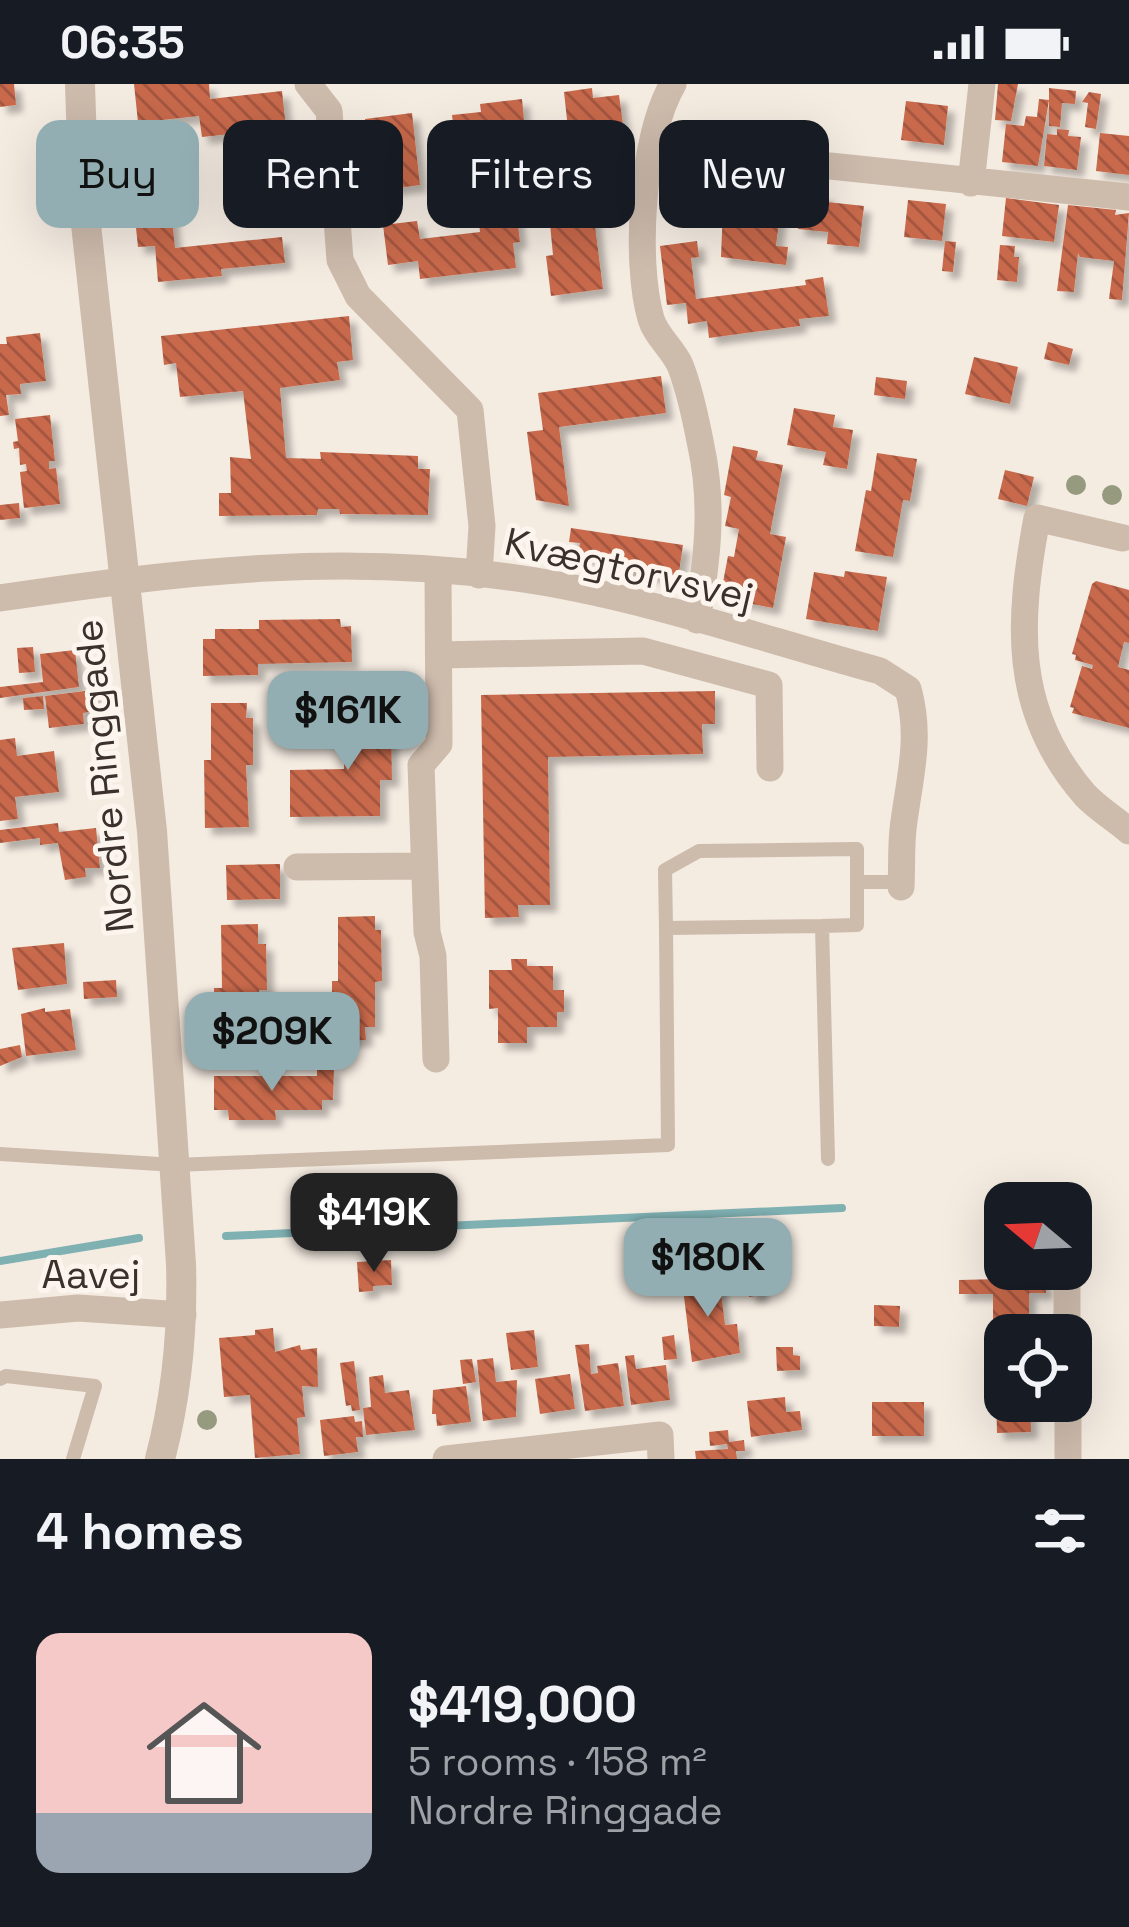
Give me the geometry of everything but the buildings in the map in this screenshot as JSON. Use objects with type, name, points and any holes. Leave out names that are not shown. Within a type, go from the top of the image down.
[{"type":"street","name":"Nordre Ringgade","points":[[80,84],[84,206],[152,831],[175,1165],[183,1315],[176,1395],[160,1459]]},
{"type":"street","points":[[308,84],[329,111],[340,260],[358,296],[470,410],[482,526],[479,575]]},
{"type":"street","points":[[673,84],[661,106],[648,160],[643,268],[651,323],[680,363],[709,497],[710,549],[697,620]]},
{"type":"street","points":[[971,183],[982,84]]},
{"type":"street","points":[[830,166],[1129,196]]},
{"type":"street","points":[[1123,538],[1037,518],[1024,589],[1022,649],[1034,700],[1055,752],[1087,797],[1129,831]]},
{"type":"street","name":"Kvægtorvsvej","points":[[0,598],[278,565],[375,565],[479,575],[604,596],[880,671],[908,688],[916,718],[901,884]]},
{"type":"street","points":[[436,1059],[421,765],[439,744],[438,571]]},
{"type":"street","points":[[439,655],[644,651],[770,685],[770,768]]},
{"type":"street","points":[[297,867],[424,866]]},
{"type":"street","name":"Aavej","points":[[0,1315],[77,1308],[183,1315]]},
{"type":"street","points":[[1068,1422],[1068,1459]]},
{"type":"street","points":[[449,1459],[661,1447]]},
{"type":"lane","points":[[0,1154],[175,1165],[668,1145],[665,870],[699,851],[857,849],[857,925],[666,928]]},
{"type":"lane","points":[[857,882],[901,884]]},
{"type":"lane","points":[[822,926],[828,1160]]},
{"type":"lane","points":[[0,1379],[94,1385],[73,1459]]},
{"type":"waterway","points":[[226,1236],[842,1208]]},
{"type":"waterway","points":[[0,1261],[139,1238]]}]
